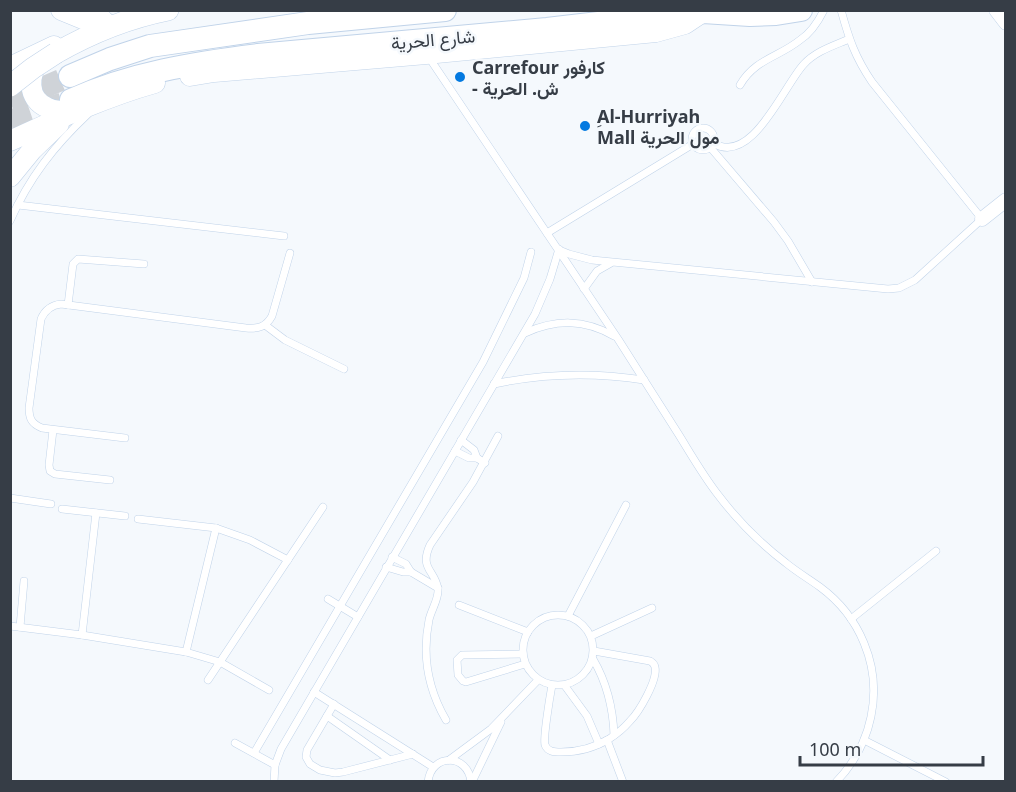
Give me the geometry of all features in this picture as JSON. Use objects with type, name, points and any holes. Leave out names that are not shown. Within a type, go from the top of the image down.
[{"type":"highway","name":"شارع الحرية","points":[[70,76],[110,58],[150,46],[308,23],[445,10]]},
{"type":"highway","name":"شارع الحرية","points":[[73,105],[99,89],[137,76],[214,60],[703,12],[750,15],[801,10]]},
{"type":"main road","points":[[61,10],[83,19],[104,21]]},
{"type":"main road","points":[[129,10],[104,21],[55,49],[35,65],[31,75],[31,88],[44,106],[58,111],[164,81],[214,72],[656,32],[686,24],[703,12]]},
{"type":"main road","points":[[10,67],[99,30],[168,10]]},
{"type":"main road","points":[[10,86],[55,49]]},
{"type":"main road","points":[[10,141],[73,105]]},
{"type":"main road","points":[[10,177],[73,105]]},
{"type":"street","points":[[996,10],[1005,23]]},
{"type":"street","points":[[982,219],[1005,200]]},
{"type":"lane","points":[[740,85],[747,74],[758,64],[805,37],[824,10]]},
{"type":"lane","points":[[559,249],[592,260],[888,289],[905,286],[915,280],[982,219],[872,82],[855,54],[841,10]]},
{"type":"lane","points":[[712,145],[727,148],[736,146],[745,140],[765,122],[805,62],[820,51],[849,39]]},
{"type":"lane","points":[[426,54],[559,249],[705,476],[748,530],[831,596],[858,631],[869,657],[874,684],[872,712],[864,740],[850,765],[836,782]]},
{"type":"lane","points":[[10,221],[43,163],[71,130],[103,100]]},
{"type":"lane","points":[[705,127],[713,133],[712,145],[701,150],[696,148],[692,134],[705,127]]},
{"type":"lane","points":[[547,233],[693,144]]},
{"type":"lane","points":[[712,145],[774,222],[797,254],[812,282]]},
{"type":"lane","points":[[18,204],[285,236]]},
{"type":"lane","points":[[274,782],[275,765],[281,749],[524,333],[544,294],[559,249]]},
{"type":"lane","points":[[254,753],[483,362],[524,278],[531,252]]},
{"type":"lane","points":[[125,438],[53,430],[42,428],[31,421],[29,408],[41,319],[46,310],[51,306],[68,304],[255,329],[265,325],[272,316],[290,253]]},
{"type":"lane","points":[[68,304],[72,268],[78,259],[144,264]]},
{"type":"lane","points":[[584,289],[597,271],[616,261]]},
{"type":"lane","points":[[524,333],[564,322],[591,326],[616,337]]},
{"type":"lane","points":[[265,325],[278,336],[344,369]]},
{"type":"lane","points":[[494,384],[533,377],[576,374],[621,376],[644,380]]},
{"type":"lane","points":[[53,430],[50,471],[56,474],[110,480]]},
{"type":"lane","points":[[446,720],[431,688],[426,656],[427,629],[438,594],[438,588],[426,561],[428,550],[485,463],[498,436]]},
{"type":"lane","points":[[461,440],[474,450],[477,458]]},
{"type":"lane","points":[[455,451],[485,463]]},
{"type":"lane","points":[[10,498],[51,504]]},
{"type":"lane","points":[[568,616],[626,505]]},
{"type":"lane","points":[[208,680],[323,507]]},
{"type":"lane","points":[[62,509],[125,516]]},
{"type":"lane","points":[[82,635],[96,513]]},
{"type":"lane","points":[[138,519],[216,528],[250,540],[288,560]]},
{"type":"lane","points":[[186,652],[216,528]]},
{"type":"lane","points":[[851,620],[936,551]]},
{"type":"lane","points":[[392,557],[406,564],[411,572],[438,588]]},
{"type":"lane","points":[[386,567],[411,572]]},
{"type":"lane","points":[[20,627],[24,581]]},
{"type":"lane","points":[[328,599],[358,617]]},
{"type":"lane","points":[[459,605],[528,632]]},
{"type":"lane","points":[[591,636],[652,608]]},
{"type":"lane","points":[[593,655],[590,665],[582,676],[564,686],[538,680],[525,664],[523,654],[528,632],[546,617],[568,616],[582,624],[591,636],[593,655],[608,691],[614,720],[614,735]]},
{"type":"lane","points":[[10,626],[186,652],[220,662],[269,690]]},
{"type":"lane","points":[[523,654],[462,655],[457,660],[458,675],[466,682],[525,664]]},
{"type":"lane","points":[[552,685],[545,740],[548,749],[552,752],[581,750],[599,744],[624,728],[639,710],[650,688],[656,668],[650,661],[593,655]]},
{"type":"lane","points":[[428,782],[429,772],[433,767],[449,760],[477,740],[503,717],[538,680]]},
{"type":"lane","points":[[564,686],[587,716],[599,744]]},
{"type":"lane","points":[[314,692],[433,767]]},
{"type":"lane","points":[[334,704],[306,750],[306,757],[310,764],[320,770],[335,773],[413,754]]},
{"type":"lane","points":[[327,716],[390,760]]},
{"type":"lane","points":[[471,782],[503,717]]},
{"type":"lane","points":[[607,740],[623,782]]},
{"type":"lane","points":[[864,740],[946,782]]},
{"type":"lane","points":[[235,743],[275,765]]},
{"type":"lane","points":[[449,760],[466,767],[471,782]]},
{"type":"tunnel","points":[[10,102],[70,76]]},
{"type":"tunnel","points":[[10,121],[63,103]]},
{"type":"place","name":"Carrefour كارفور - ش. الحرية","points":[[460,77]]},
{"type":"place","name":"ِAl-Hurriyah Mall مول الحرية","points":[[585,126]]}]
